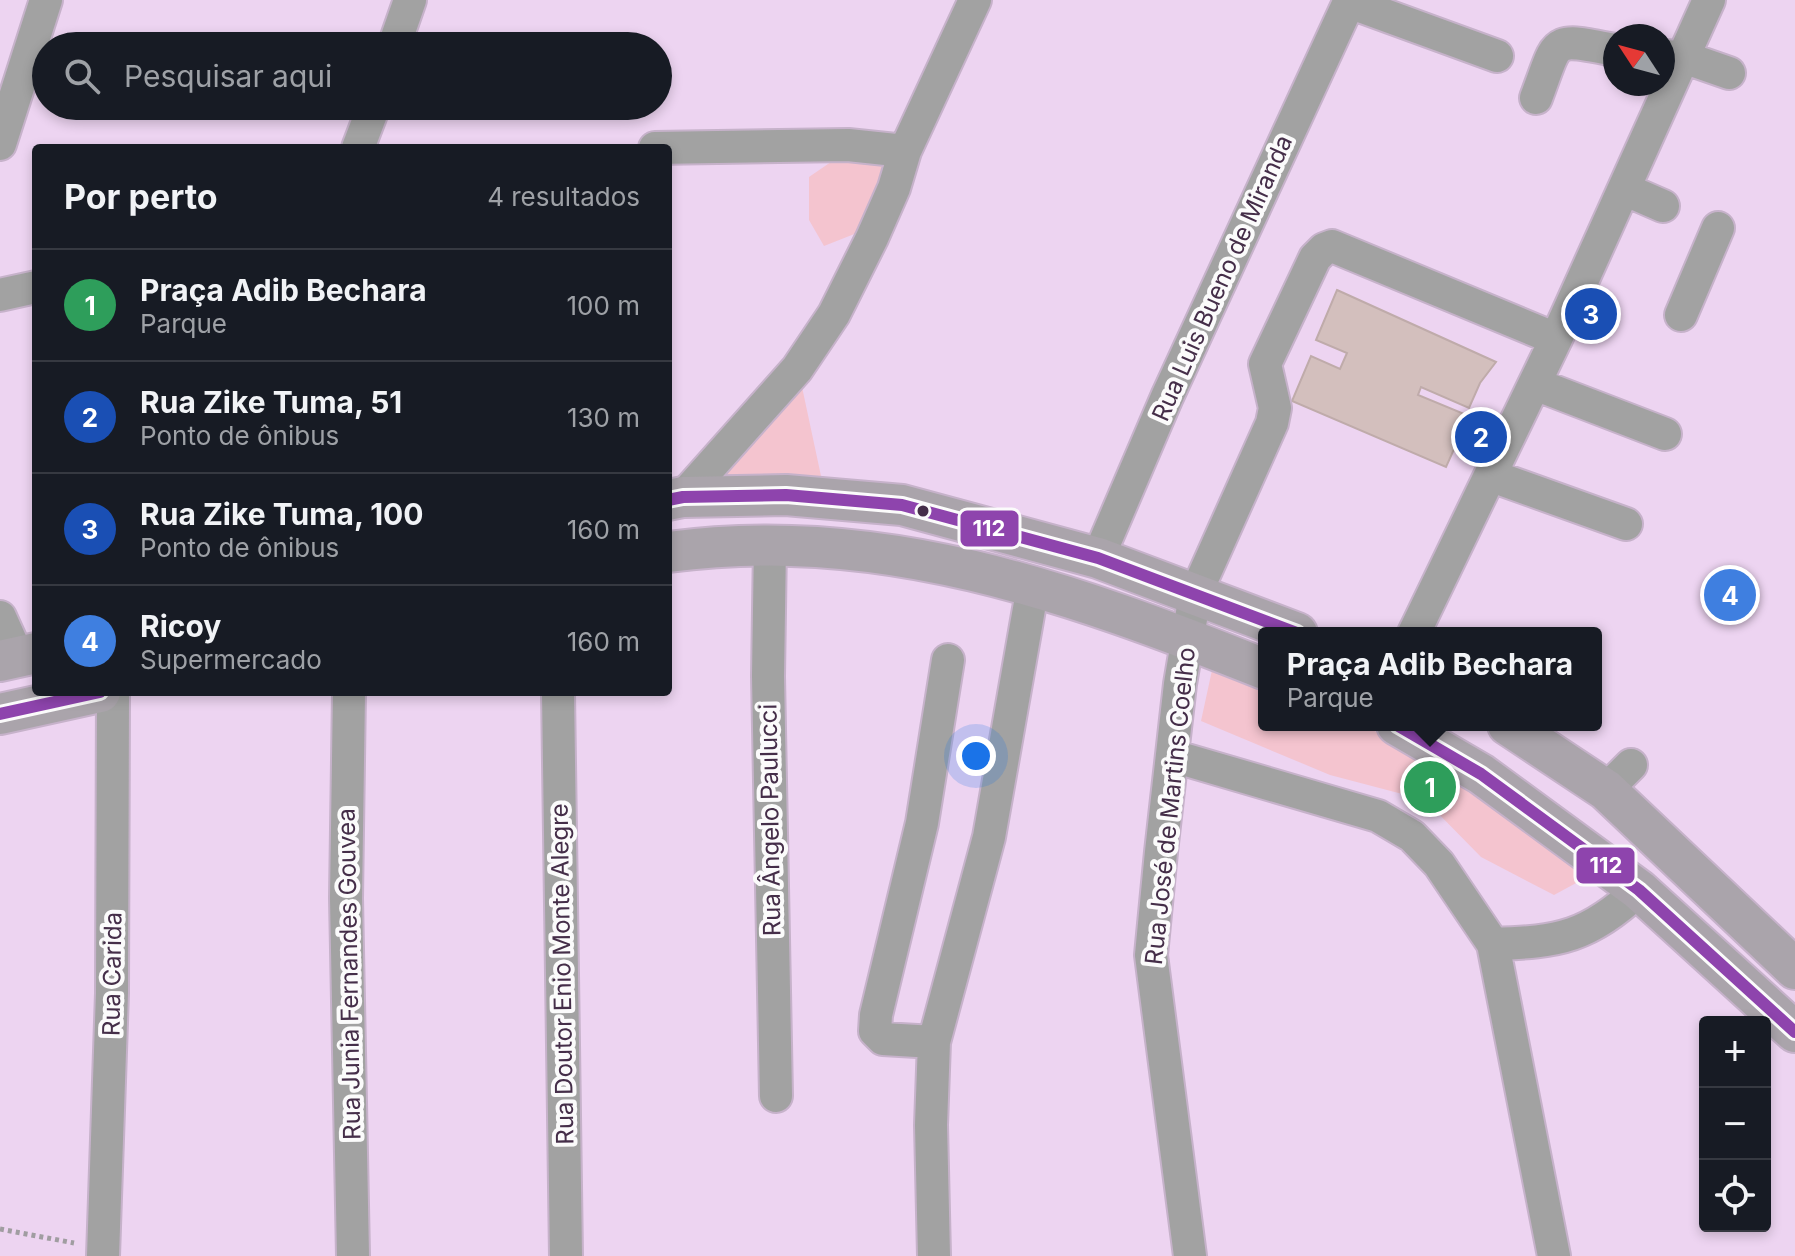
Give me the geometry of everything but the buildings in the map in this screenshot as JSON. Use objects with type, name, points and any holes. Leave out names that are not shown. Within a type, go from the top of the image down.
[{"type":"main road","points":[[676,499],[786,495],[902,505],[1098,558],[1281,627]]},
{"type":"main road","points":[[672,552],[770,544],[874,551],[960,566],[1033,586],[1187,638],[1258,667]]},
{"type":"main road","points":[[0,714],[82,696]]},
{"type":"main road","points":[[1407,731],[1481,774],[1639,890],[1795,1032]]},
{"type":"main road","points":[[1521,731],[1618,777],[1795,969]]},
{"type":"street","points":[[399,32],[410,0]]},
{"type":"street","points":[[676,499],[797,369],[834,314],[894,188],[905,151],[975,0]]},
{"type":"street","points":[[1675,53],[1709,0]]},
{"type":"street","points":[[1349,1],[1497,56]]},
{"type":"street","name":"Rua Luis Bueno de Miranda","points":[[1098,558],[1167,397],[1349,1]]},
{"type":"street","points":[[0,144],[35,3]]},
{"type":"street","points":[[1536,98],[1555,48],[1562,43],[1576,42],[1603,48]]},
{"type":"street","points":[[1675,57],[1729,73]]},
{"type":"street","points":[[1417,627],[1556,339],[1624,189],[1658,96]]},
{"type":"street","points":[[360,144],[369,120]]},
{"type":"street","points":[[672,148],[848,145],[905,151]]},
{"type":"street","points":[[1624,189],[1663,206]]},
{"type":"street","points":[[1681,315],[1718,228]]},
{"type":"street","name":"Rua José de Martins Coelho","points":[[1190,1256],[1151,955],[1187,638],[1195,595],[1272,423],[1275,408],[1265,364],[1315,258],[1332,246],[1556,339]]},
{"type":"street","points":[[0,295],[32,288]]},
{"type":"street","points":[[1535,384],[1665,434]]},
{"type":"street","points":[[1492,476],[1626,524]]},
{"type":"street","name":"Rua Ângelo Paulucci","points":[[770,544],[768,676],[776,1096]]},
{"type":"street","points":[[934,1256],[931,1125],[934,1042],[989,837],[1033,586]]},
{"type":"street","points":[[0,617],[18,657]]},
{"type":"street","points":[[934,1042],[883,1039],[875,1031],[876,1015],[922,823],[948,660]]},
{"type":"street","name":"Rua Carida","points":[[103,1252],[112,993],[113,696]]},
{"type":"street","name":"Rua Junia Fernandes Gouvea","points":[[349,696],[346,898],[353,1256]]},
{"type":"street","name":"Rua Doutor Enio Monte Alegre","points":[[558,696],[566,1256]]},
{"type":"street","points":[[1173,756],[1378,816],[1412,836],[1439,864],[1493,944],[1554,1256]]},
{"type":"street","points":[[1493,944],[1561,939],[1611,915],[1639,890]]},
{"type":"path","points":[[0,1229],[103,1252]]},
{"type":"shaded area","points":[[844,153],[894,163],[867,229],[824,246],[809,220],[809,177]]},
{"type":"shaded area","points":[[802,387],[821,476],[714,477]]},
{"type":"shaded area","points":[[1214,661],[1258,681],[1258,731],[1374,731],[1402,740],[1589,876],[1554,895],[1481,857],[1425,800],[1330,775],[1201,721]]},
{"type":"transit line","name":"112","points":[[672,499],[786,495],[902,505],[1098,558],[1281,627]]},
{"type":"transit line","name":"112","points":[[0,714],[82,696]]},
{"type":"transit line","name":"112","points":[[1407,731],[1481,774],[1639,890],[1795,1032]]},
{"type":"place","name":"Rua Zike Tuma, 100","points":[[1591,314]]},
{"type":"place","name":"Rua Zike Tuma, 51","points":[[1481,437]]},
{"type":"place","name":"Ricoy","points":[[1730,595]]},
{"type":"place","name":"Praça Adib Bechara","points":[[1430,787]]}]
